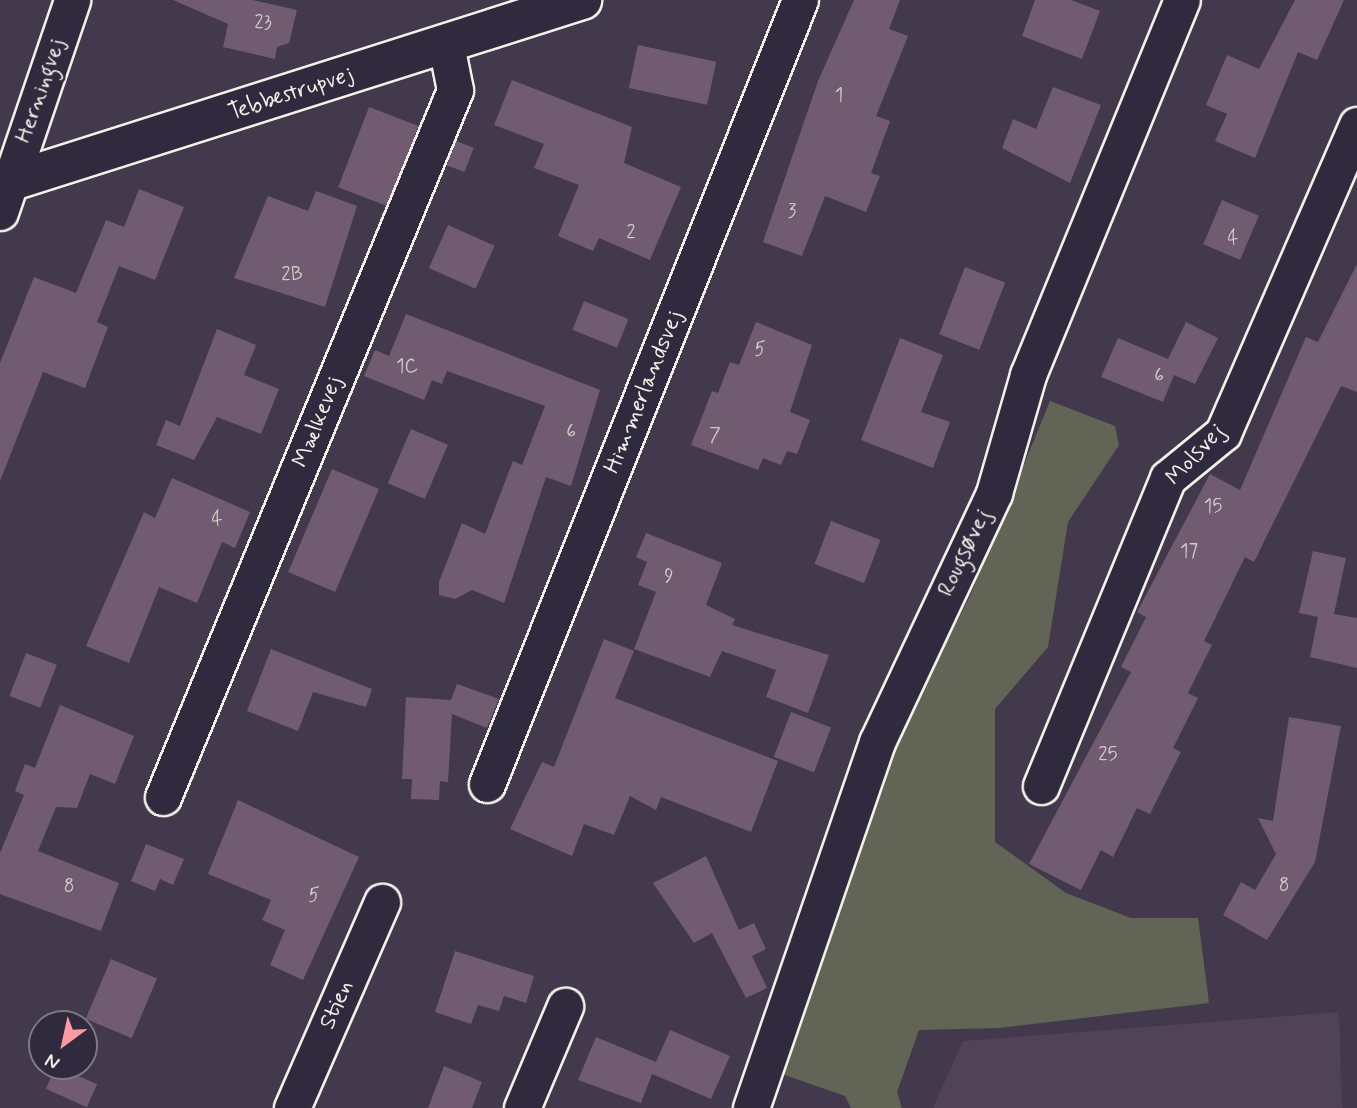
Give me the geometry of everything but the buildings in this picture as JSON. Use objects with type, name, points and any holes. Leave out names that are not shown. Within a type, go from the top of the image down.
[{"type":"street","name":"Herningvej","points":[[4,193],[72,0]]},
{"type":"street","name":"Tebbestrupvej","points":[[4,193],[582,0]]},
{"type":"street","name":"Himmerlandsvej","points":[[487,784],[800,0]]},
{"type":"street","name":"Rougsøvej","points":[[751,1108],[877,742],[994,493],[1028,375],[1182,0]]},
{"type":"street","name":"Mælkevej","points":[[163,797],[455,90],[446,45]]},
{"type":"street","name":"Molsvej","points":[[1041,786],[1168,478],[1223,433],[1357,125]]},
{"type":"street","name":"Stien","points":[[292,1108],[382,902]]},
{"type":"street","points":[[522,1108],[565,1006]]},
{"type":"shaded area","points":[[1339,1012],[1342,1108],[933,1108],[963,1041]]},
{"type":"green space","points":[[1050,401],[1115,426],[1119,445],[1068,522],[1048,647],[995,709],[995,842],[1066,893],[1131,918],[1198,918],[1209,1003],[1000,1028],[919,1030],[897,1092],[902,1108],[851,1108],[845,1096],[779,1073],[900,734],[970,596]]}]
